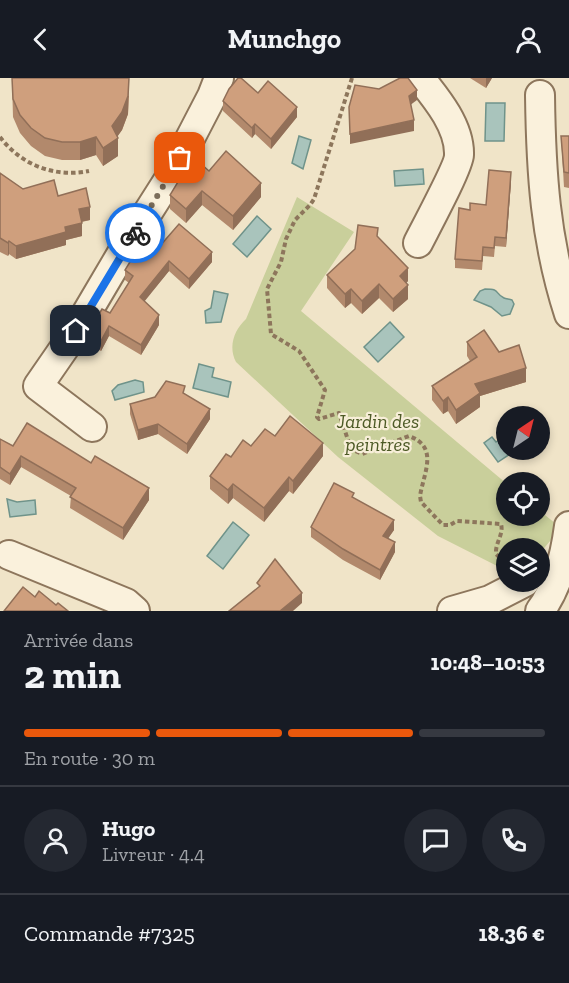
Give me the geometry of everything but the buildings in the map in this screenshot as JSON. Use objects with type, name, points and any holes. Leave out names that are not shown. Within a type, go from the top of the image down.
[{"type":"street","points":[[92,427],[38,386],[76,331],[169,179],[219,78]]},
{"type":"street","points":[[418,243],[460,157],[455,130],[435,96],[420,78]]},
{"type":"street","points":[[540,96],[541,160],[545,207],[559,284],[569,314]]},
{"type":"street","points":[[540,611],[551,597],[565,555],[569,526]]},
{"type":"street","points":[[9,555],[126,603],[135,611]]},
{"type":"street","points":[[550,565],[565,555]]},
{"type":"street","points":[[452,611],[490,600],[506,592]]},
{"type":"path","points":[[352,78],[314,199],[295,220],[286,239],[281,262],[267,289],[271,334],[299,351],[307,360],[325,390],[317,417],[339,413],[351,449],[362,454],[409,436],[416,439],[424,444],[427,450],[421,502],[443,525],[450,525],[457,521],[501,524],[503,528],[499,538]]},
{"type":"path","points":[[0,137],[21,159],[39,168],[78,173],[89,171]]},
{"type":"green space","name":"Jardin des peintres","points":[[297,197],[354,232],[301,311],[496,475],[496,526],[550,526],[550,519],[561,528],[550,541],[550,538],[496,538],[496,565],[438,536],[338,457],[236,362],[232,345],[235,333],[246,319]]},
{"type":"water","points":[[486,103],[505,103],[504,141],[485,141]]},
{"type":"water","points":[[299,136],[311,140],[303,169],[292,163]]},
{"type":"water","points":[[423,169],[424,184],[395,186],[394,171]]},
{"type":"water","points":[[257,216],[271,229],[247,257],[233,244]]},
{"type":"water","points":[[485,289],[495,291],[504,298],[512,300],[514,304],[510,314],[502,316],[491,307],[474,300],[480,291]]},
{"type":"water","points":[[214,291],[228,294],[221,322],[206,323],[205,311],[211,308]]},
{"type":"water","points":[[390,322],[404,337],[378,362],[364,347]]},
{"type":"water","points":[[199,364],[214,368],[212,377],[231,382],[228,397],[193,388]]},
{"type":"water","points":[[135,380],[143,382],[144,392],[115,400],[112,391],[118,385]]},
{"type":"water","points":[[492,437],[496,442],[496,459],[484,443]]},
{"type":"water","points":[[7,499],[17,502],[35,500],[36,514],[10,517]]},
{"type":"water","points":[[233,522],[249,535],[223,569],[207,556]]},
{"type":"way so far","points":[[135,233],[180,158]]},
{"type":"route","points":[[76,331],[135,233]]}]
